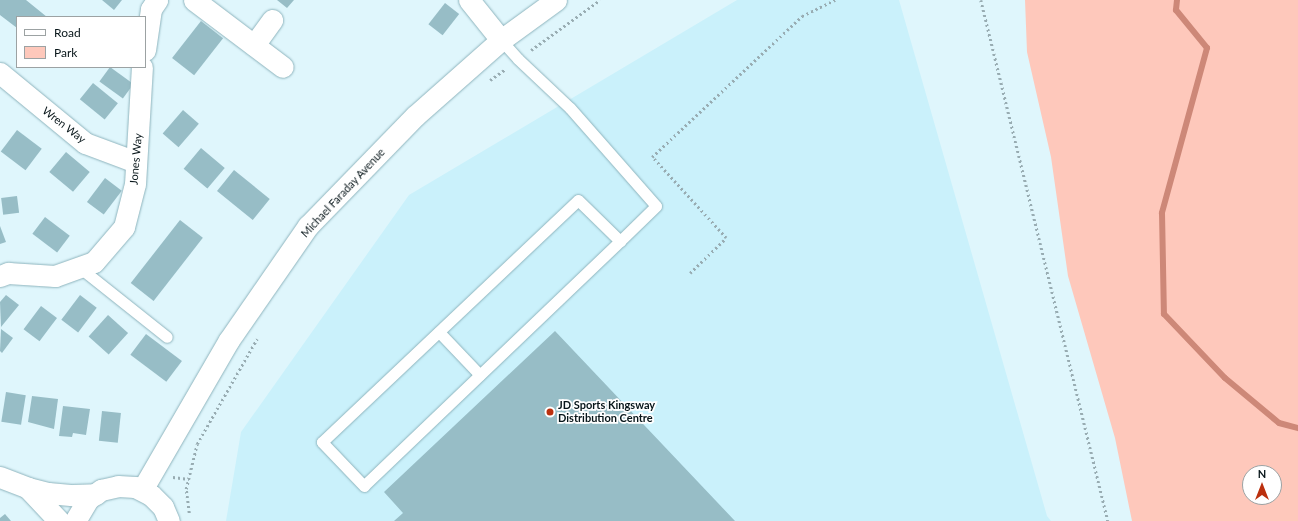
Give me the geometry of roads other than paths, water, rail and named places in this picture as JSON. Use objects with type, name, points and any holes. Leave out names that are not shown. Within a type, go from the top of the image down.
[{"type":"street","points":[[146,43],[151,9],[157,0]]},
{"type":"street","points":[[194,0],[283,67]]},
{"type":"street","points":[[469,0],[501,40]]},
{"type":"street","name":"Michael Faraday Avenue","points":[[142,490],[229,340],[308,226],[415,116],[501,40],[556,0]]},
{"type":"street","points":[[254,45],[272,20]]},
{"type":"street","name":"Jones Way","points":[[0,276],[8,273],[55,276],[94,262],[124,227],[135,184],[142,68]]},
{"type":"street","name":"Wren Way","points":[[0,73],[85,143],[136,162]]},
{"type":"street","points":[[0,477],[28,488],[73,495],[96,494]]},
{"type":"street","points":[[75,521],[88,499],[96,494],[118,486],[142,490],[151,495],[163,507],[169,521]]},
{"type":"street","points":[[28,488],[59,521]]},
{"type":"lane","points":[[501,40],[518,59],[570,108],[656,206],[620,241],[364,486],[322,442],[578,200],[620,241]]},
{"type":"lane","points":[[79,267],[167,337]]},
{"type":"lane","points":[[439,332],[480,375]]},
{"type":"waterway","points":[[1177,0],[1176,10],[1207,48],[1162,213],[1164,314],[1225,378],[1279,423],[1298,428]]},
{"type":"place","name":"JD Sports Kingsway Distribution Centre","points":[[550,412]]}]
